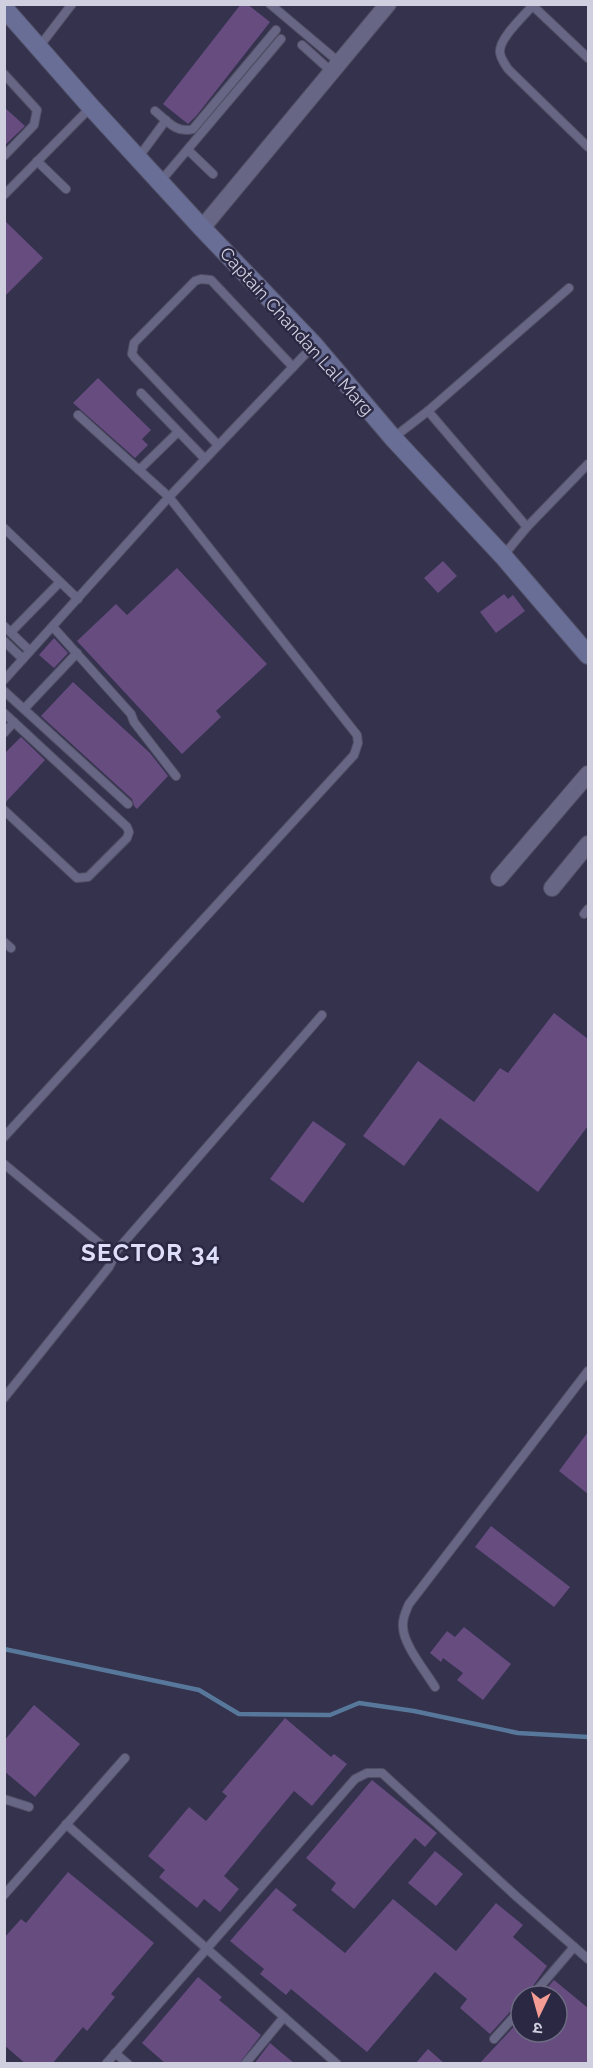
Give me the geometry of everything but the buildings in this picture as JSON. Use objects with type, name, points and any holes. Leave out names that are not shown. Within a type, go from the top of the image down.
[{"type":"street","points":[[202,228],[336,67],[382,6]]},
{"type":"street","name":"Captain Chandan Lal Marg","points":[[4,8],[202,228],[314,345],[393,438],[585,644]]},
{"type":"street","points":[[499,878],[588,774]]},
{"type":"street","points":[[552,888],[588,844]]},
{"type":"lane","points":[[39,47],[72,4]]},
{"type":"lane","points":[[270,4],[336,67]]},
{"type":"lane","points":[[588,58],[534,5],[503,40],[500,48],[500,55],[508,69],[588,147]]},
{"type":"lane","points":[[155,111],[176,129],[185,131],[193,129],[276,30]]},
{"type":"lane","points":[[160,182],[281,39]]},
{"type":"lane","points":[[302,45],[336,67]]},
{"type":"lane","points":[[4,74],[37,110],[34,125],[4,156]]},
{"type":"lane","points":[[4,195],[91,107]]},
{"type":"lane","points":[[138,158],[166,120]]},
{"type":"lane","points":[[188,150],[213,174]]},
{"type":"lane","points":[[37,161],[66,189]]},
{"type":"lane","points":[[218,445],[135,358],[132,354],[134,343],[195,281],[207,278],[293,367]]},
{"type":"lane","points":[[393,438],[428,411],[569,288]]},
{"type":"lane","points":[[4,680],[169,497],[314,345]]},
{"type":"lane","points":[[141,393],[205,459]]},
{"type":"lane","points":[[428,411],[526,527]]},
{"type":"lane","points":[[4,1137],[354,755],[356,749],[357,735],[169,497],[78,415]]},
{"type":"lane","points":[[139,470],[178,432]]},
{"type":"lane","points":[[503,556],[526,527],[588,464]]},
{"type":"lane","points":[[4,528],[78,599]]},
{"type":"lane","points":[[30,651],[8,629],[60,582]]},
{"type":"lane","points":[[52,627],[131,714],[134,722],[176,776]]},
{"type":"lane","points":[[4,641],[23,659]]},
{"type":"lane","points":[[24,709],[76,653]]},
{"type":"lane","points":[[4,691],[128,804]]},
{"type":"lane","points":[[4,713],[127,827],[129,832],[127,838],[88,877],[77,878],[4,810]]},
{"type":"lane","points":[[4,733],[14,722]]},
{"type":"lane","points":[[4,1398],[109,1267],[112,1256],[322,1016]]},
{"type":"lane","points":[[4,1164],[112,1256]]},
{"type":"lane","points":[[435,1687],[403,1635],[404,1614],[409,1604],[588,1371]]},
{"type":"lane","points":[[4,1895],[125,1758]]},
{"type":"lane","points":[[106,2064],[355,1779],[367,1773],[382,1773],[516,1897],[588,1959]]},
{"type":"lane","points":[[4,1799],[29,1808]]},
{"type":"lane","points":[[66,1824],[337,2064]]},
{"type":"lane","points":[[542,1984],[574,1947]]},
{"type":"lane","points":[[245,2064],[284,2017]]},
{"type":"lane","points":[[494,2039],[509,2022]]},
{"type":"lane","points":[[115,2053],[128,2064]]},
{"type":"waterway","points":[[4,1649],[199,1690],[239,1714],[330,1715],[359,1703],[414,1711],[518,1733],[588,1737]]},
{"type":"district","name":"SECTOR 34","points":[[151,1252]]}]
